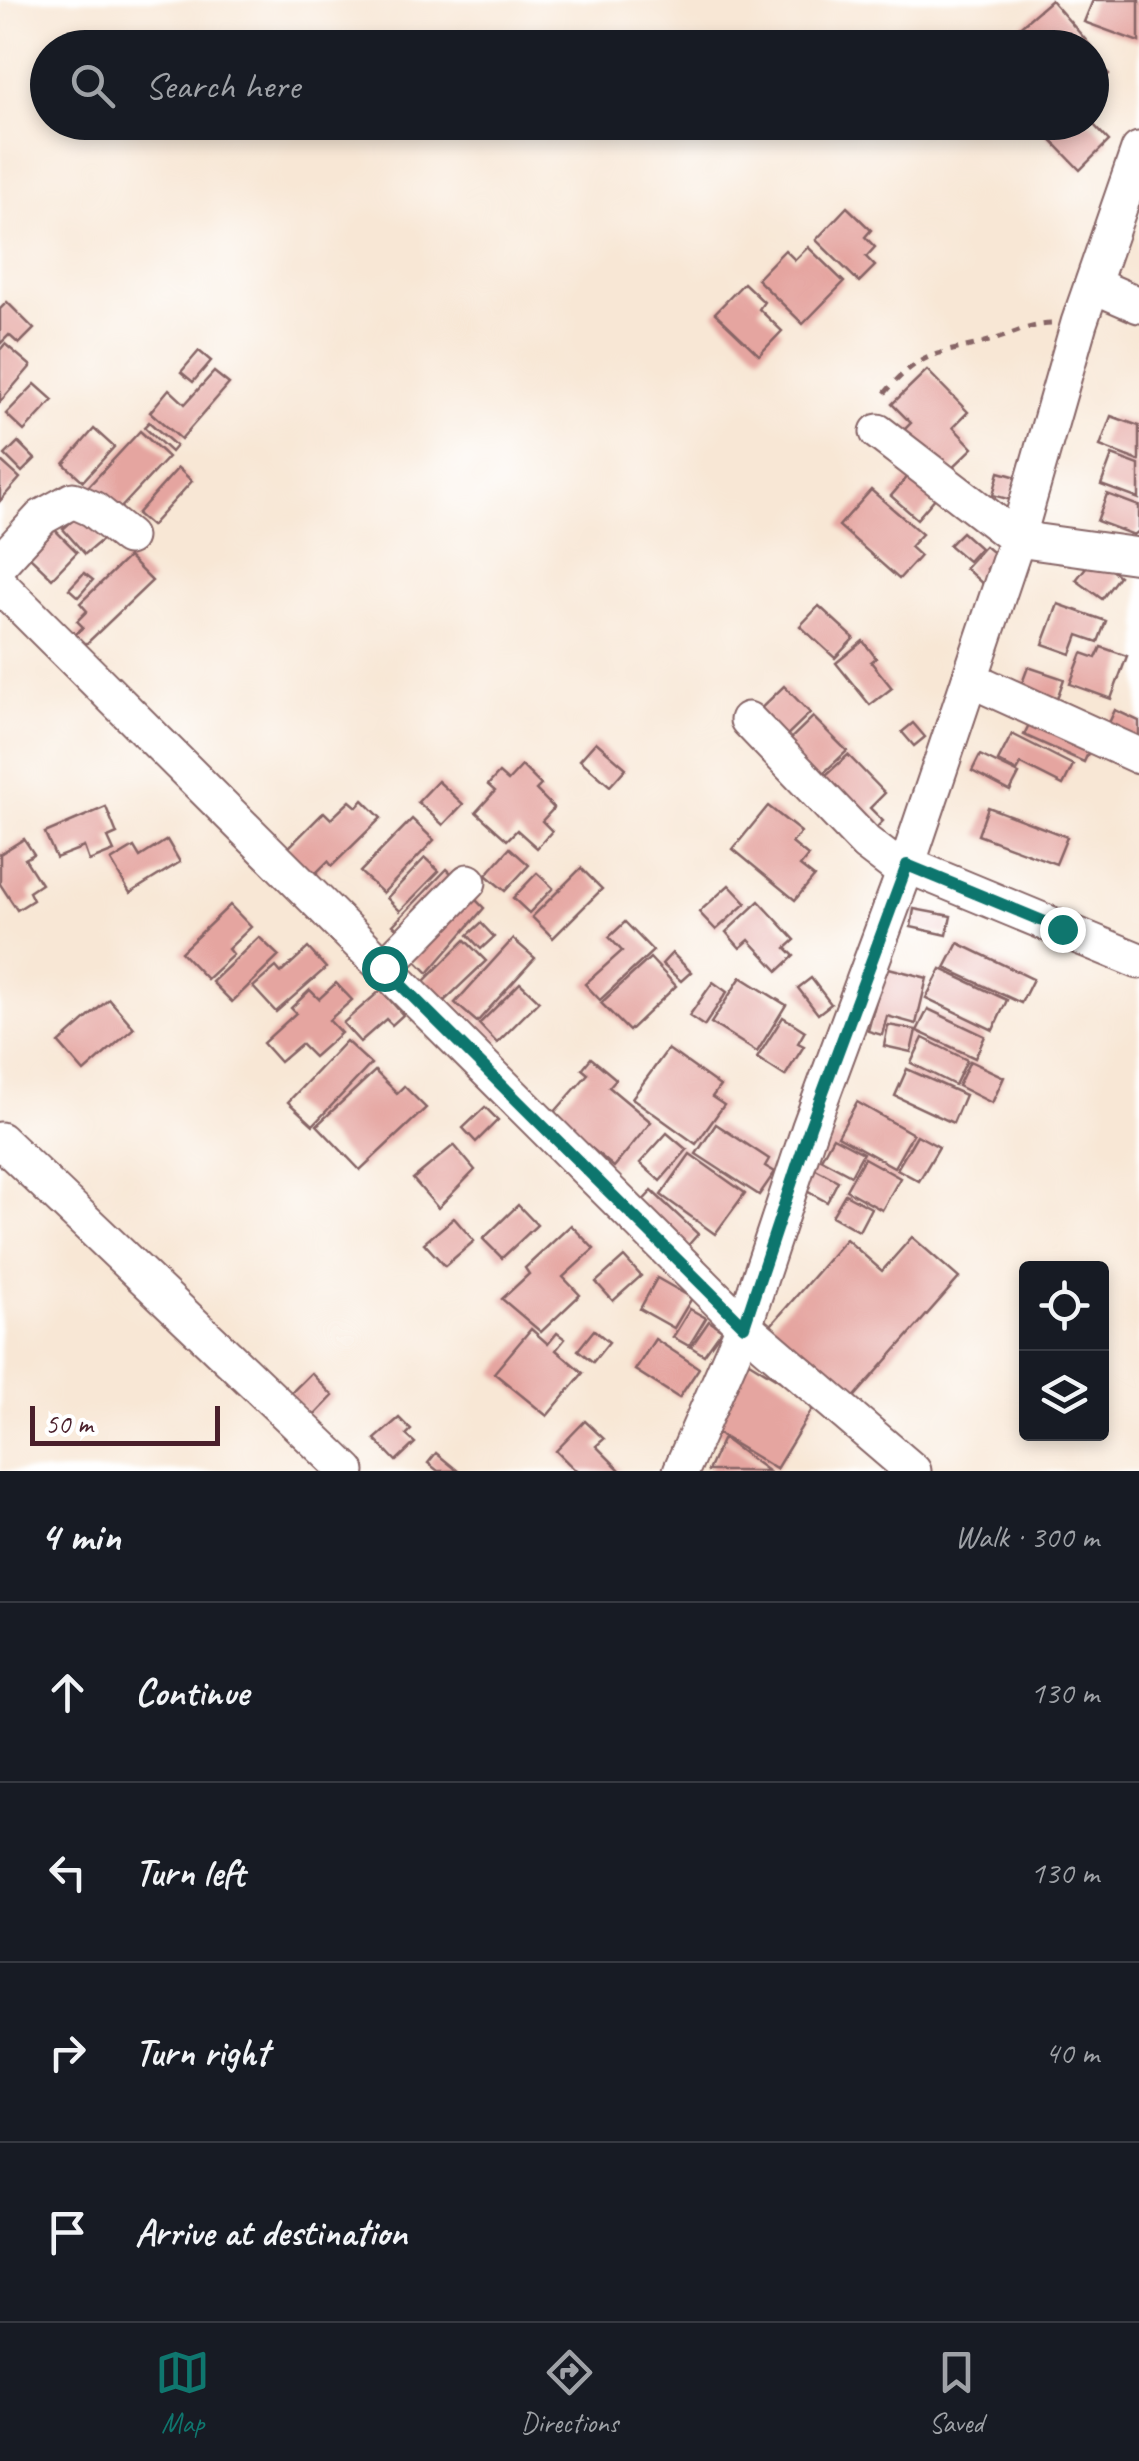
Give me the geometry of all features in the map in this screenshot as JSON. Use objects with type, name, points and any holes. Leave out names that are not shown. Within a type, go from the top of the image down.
[{"type":"street","points":[[681,1471],[744,1326],[810,1127],[905,868],[1017,539],[1079,323],[1139,150]]},
{"type":"street","points":[[1093,285],[1139,306]]},
{"type":"street","points":[[878,432],[1017,539],[1139,556]]},
{"type":"street","points":[[0,563],[42,517],[73,500],[128,537]]},
{"type":"street","points":[[0,585],[744,1326],[913,1471]]},
{"type":"street","points":[[970,679],[1139,756]]},
{"type":"street","points":[[748,720],[866,844],[905,868],[1139,961]]},
{"type":"street","points":[[384,968],[468,882]]},
{"type":"street","points":[[0,1140],[347,1471]]},
{"type":"path","points":[[884,393],[930,353],[991,341],[1027,325],[1079,323]]},
{"type":"building","points":[[1051,0],[1077,30],[1016,30]]},
{"type":"building","points":[[1093,0],[1139,0],[1139,42],[1084,22]]},
{"type":"building","points":[[1051,140],[1108,140],[1080,170]]},
{"type":"building","points":[[847,207],[871,230],[865,237],[875,247],[866,257],[875,266],[859,282],[816,240]]},
{"type":"building","points":[[808,247],[844,282],[803,324],[757,279],[785,250],[795,260]]},
{"type":"building","points":[[744,283],[764,302],[759,309],[782,331],[759,355],[715,313]]},
{"type":"building","points":[[7,302],[34,329],[19,344],[9,335],[0,344],[0,309]]},
{"type":"building","points":[[5,344],[31,366],[0,402],[0,350]]},
{"type":"building","points":[[199,351],[211,361],[193,382],[181,372]]},
{"type":"building","points":[[927,370],[968,412],[953,427],[973,448],[945,475],[902,432],[911,423],[892,404]]},
{"type":"building","points":[[214,372],[229,384],[181,439],[150,412],[169,389],[185,404]]},
{"type":"building","points":[[35,384],[53,400],[24,431],[6,414]]},
{"type":"building","points":[[1111,416],[1139,426],[1139,461],[1100,446]]},
{"type":"building","points":[[149,422],[176,446],[171,452],[144,427]]},
{"type":"building","points":[[94,429],[114,447],[83,481],[64,464]]},
{"type":"building","points":[[140,431],[168,457],[116,513],[88,487]]},
{"type":"building","points":[[18,442],[35,459],[22,472],[5,455]]},
{"type":"building","points":[[1112,455],[1139,465],[1139,499],[1101,485]]},
{"type":"building","points":[[0,460],[20,478],[0,501]]},
{"type":"building","points":[[918,465],[936,497],[917,519],[891,496]]},
{"type":"building","points":[[178,468],[192,481],[151,526],[137,514]]},
{"type":"building","points":[[999,472],[1017,477],[1011,500],[993,495]]},
{"type":"building","points":[[871,490],[922,534],[910,547],[920,556],[899,579],[839,526]]},
{"type":"building","points":[[1107,494],[1139,506],[1139,531],[1134,535],[1097,521]]},
{"type":"building","points":[[81,513],[103,539],[85,554],[63,529]]},
{"type":"building","points":[[55,530],[77,552],[52,578],[30,557]]},
{"type":"building","points":[[962,532],[980,548],[968,561],[949,545]]},
{"type":"building","points":[[985,546],[998,557],[987,569],[994,575],[985,586],[965,568]]},
{"type":"building","points":[[128,557],[152,581],[84,646],[74,636],[83,627],[77,621],[87,611],[80,603]]},
{"type":"building","points":[[1094,557],[1119,576],[1102,599],[1076,580]]},
{"type":"building","points":[[84,573],[93,580],[78,597],[69,589]]},
{"type":"building","points":[[1058,604],[1106,621],[1098,642],[1078,635],[1071,654],[1043,644]]},
{"type":"building","points":[[819,606],[854,638],[835,658],[800,626]]},
{"type":"building","points":[[863,641],[876,658],[871,662],[892,688],[870,705],[836,663]]},
{"type":"building","points":[[1101,647],[1127,656],[1111,699],[1070,684],[1082,653],[1096,658]]},
{"type":"building","points":[[1028,667],[1064,679],[1054,707],[1018,694]]},
{"type":"building","points":[[784,686],[810,713],[778,744],[752,717]]},
{"type":"building","points":[[1115,710],[1139,721],[1139,750],[1104,734]]},
{"type":"building","points":[[1035,712],[1094,740],[1084,762],[1024,735]]},
{"type":"building","points":[[813,717],[847,751],[814,782],[781,748]]},
{"type":"building","points":[[913,723],[925,737],[914,746],[902,732]]},
{"type":"building","points":[[1012,734],[1073,765],[1063,785],[1021,764],[1017,771],[998,761]]},
{"type":"building","points":[[596,742],[626,768],[610,786],[580,760]]},
{"type":"building","points":[[848,755],[885,793],[870,808],[883,821],[867,837],[816,784]]},
{"type":"building","points":[[980,755],[1019,774],[1010,791],[972,771]]},
{"type":"building","points":[[522,766],[541,785],[536,790],[554,808],[542,821],[552,831],[537,848],[517,830],[507,840],[476,812],[495,791],[488,785],[499,773],[508,781]]},
{"type":"building","points":[[438,781],[463,804],[443,825],[418,802]]},
{"type":"building","points":[[363,800],[381,818],[332,866],[328,861],[311,878],[284,852],[324,812],[331,819],[350,801],[357,807]]},
{"type":"building","points":[[768,806],[801,832],[792,843],[808,856],[800,866],[814,877],[795,900],[733,849]]},
{"type":"building","points":[[106,807],[117,834],[108,838],[114,851],[89,861],[84,847],[56,858],[45,833]]},
{"type":"building","points":[[988,807],[1067,837],[1056,864],[978,835]]},
{"type":"building","points":[[412,819],[434,840],[383,893],[360,872]]},
{"type":"building","points":[[24,839],[34,854],[25,859],[41,884],[29,892],[33,900],[17,910],[0,884],[0,854]]},
{"type":"building","points":[[167,840],[180,862],[130,893],[111,861],[134,847],[140,857]]},
{"type":"building","points":[[510,848],[529,865],[505,891],[486,875]]},
{"type":"building","points":[[425,858],[439,871],[400,911],[387,898]]},
{"type":"building","points":[[581,868],[602,889],[553,938],[532,917]]},
{"type":"building","points":[[447,869],[460,882],[406,937],[393,925]]},
{"type":"building","points":[[537,873],[553,888],[529,913],[513,898]]},
{"type":"building","points":[[729,885],[746,903],[716,930],[699,912]]},
{"type":"building","points":[[468,892],[484,908],[428,973],[408,953]]},
{"type":"building","points":[[759,901],[795,940],[786,948],[794,956],[778,971],[749,940],[740,948],[726,932]]},
{"type":"building","points":[[230,905],[251,927],[228,949],[233,955],[207,979],[181,952]]},
{"type":"building","points":[[914,909],[951,916],[947,935],[911,927]]},
{"type":"building","points":[[625,922],[653,951],[600,1000],[585,984],[622,951],[609,937]]},
{"type":"building","points":[[481,923],[494,937],[481,949],[468,935]]},
{"type":"building","points":[[259,937],[279,956],[232,1002],[212,982]]},
{"type":"building","points":[[513,939],[535,958],[477,1022],[455,1003]]},
{"type":"building","points":[[465,940],[486,961],[441,1004],[421,984]]},
{"type":"building","points":[[958,943],[1033,979],[1021,1003],[945,968]]},
{"type":"building","points":[[308,948],[326,968],[276,1012],[253,987],[276,967],[281,973]]},
{"type":"building","points":[[672,953],[691,972],[681,981],[662,964]]},
{"type":"building","points":[[650,958],[676,986],[629,1031],[601,1003]]},
{"type":"building","points":[[885,967],[927,978],[916,1024],[887,1016],[882,1035],[868,1031]]},
{"type":"building","points":[[941,969],[1007,1000],[993,1030],[926,998]]},
{"type":"building","points":[[741,977],[786,1005],[757,1052],[711,1023]]},
{"type":"building","points":[[811,978],[831,1004],[818,1014],[798,988]]},
{"type":"building","points":[[713,982],[727,992],[704,1026],[689,1016]]},
{"type":"building","points":[[336,983],[352,1000],[329,1020],[341,1033],[314,1057],[301,1044],[280,1062],[263,1043],[296,1013],[291,1008],[310,990],[319,999]]},
{"type":"building","points":[[520,983],[539,1001],[497,1043],[479,1024]]},
{"type":"building","points":[[381,990],[403,1015],[392,1025],[386,1019],[360,1042],[343,1023]]},
{"type":"building","points":[[109,999],[134,1028],[84,1072],[59,1043]]},
{"type":"building","points":[[928,1009],[985,1036],[975,1058],[917,1031]]},
{"type":"building","points":[[783,1017],[805,1031],[798,1043],[804,1046],[785,1076],[757,1058]]},
{"type":"building","points":[[888,1025],[916,1030],[911,1052],[884,1046]]},
{"type":"building","points":[[923,1038],[967,1060],[955,1085],[911,1063]]},
{"type":"building","points":[[346,1041],[371,1064],[313,1125],[288,1102]]},
{"type":"building","points":[[668,1049],[720,1086],[712,1097],[724,1105],[696,1144],[632,1098]]},
{"type":"building","points":[[591,1058],[616,1079],[609,1087],[651,1122],[614,1167],[552,1115],[588,1074],[582,1069]]},
{"type":"building","points":[[970,1061],[1004,1077],[992,1103],[958,1086]]},
{"type":"building","points":[[907,1069],[965,1095],[953,1123],[895,1096]]},
{"type":"building","points":[[375,1071],[397,1093],[404,1086],[426,1108],[360,1170],[317,1125]]},
{"type":"building","points":[[857,1102],[913,1134],[894,1167],[838,1136]]},
{"type":"building","points":[[485,1107],[498,1120],[476,1142],[463,1128]]},
{"type":"building","points":[[716,1124],[769,1159],[765,1166],[775,1172],[759,1195],[696,1154]]},
{"type":"building","points":[[667,1133],[687,1150],[660,1181],[640,1163]]},
{"type":"building","points":[[917,1135],[939,1147],[919,1181],[897,1169]]},
{"type":"building","points":[[833,1137],[863,1153],[851,1175],[821,1159]]},
{"type":"building","points":[[454,1145],[475,1170],[438,1208],[413,1179]]},
{"type":"building","points":[[690,1154],[745,1193],[715,1234],[661,1195]]},
{"type":"building","points":[[864,1158],[900,1178],[882,1210],[846,1190]]},
{"type":"building","points":[[812,1167],[838,1181],[827,1202],[801,1188]]},
{"type":"building","points":[[652,1191],[698,1234],[684,1250],[637,1207]]},
{"type":"building","points":[[845,1194],[871,1208],[859,1231],[832,1216]]},
{"type":"building","points":[[518,1205],[537,1225],[502,1258],[483,1239]]},
{"type":"building","points":[[454,1218],[474,1241],[445,1266],[424,1243]]},
{"type":"building","points":[[571,1225],[594,1249],[563,1277],[580,1295],[541,1332],[502,1299],[529,1274],[525,1268]]},
{"type":"building","points":[[912,1237],[959,1278],[849,1403],[766,1331],[846,1239],[882,1271]]},
{"type":"building","points":[[624,1257],[641,1276],[613,1301],[596,1282]]},
{"type":"building","points":[[657,1278],[692,1298],[674,1328],[640,1309]]},
{"type":"building","points":[[690,1309],[706,1318],[689,1346],[673,1337]]},
{"type":"building","points":[[709,1321],[722,1330],[704,1355],[691,1347]]},
{"type":"building","points":[[531,1329],[548,1344],[557,1333],[565,1339],[556,1350],[583,1373],[547,1416],[494,1373]]},
{"type":"building","points":[[594,1330],[609,1342],[593,1362],[578,1350]]},
{"type":"building","points":[[655,1339],[699,1368],[679,1398],[635,1370]]},
{"type":"building","points":[[749,1362],[816,1403],[776,1469],[709,1428]]},
{"type":"building","points":[[311,1373],[333,1396],[312,1418],[289,1395]]},
{"type":"building","points":[[399,1418],[411,1430],[406,1435],[415,1443],[396,1461],[375,1439]]},
{"type":"building","points":[[585,1421],[604,1439],[596,1446],[621,1471],[576,1471],[556,1451]]},
{"type":"building","points":[[723,1438],[768,1471],[708,1471]]},
{"type":"building","points":[[436,1453],[458,1471],[438,1471],[428,1463]]},
{"type":"route","points":[[384,968],[744,1326],[810,1127],[907,865],[1062,929]]}]
